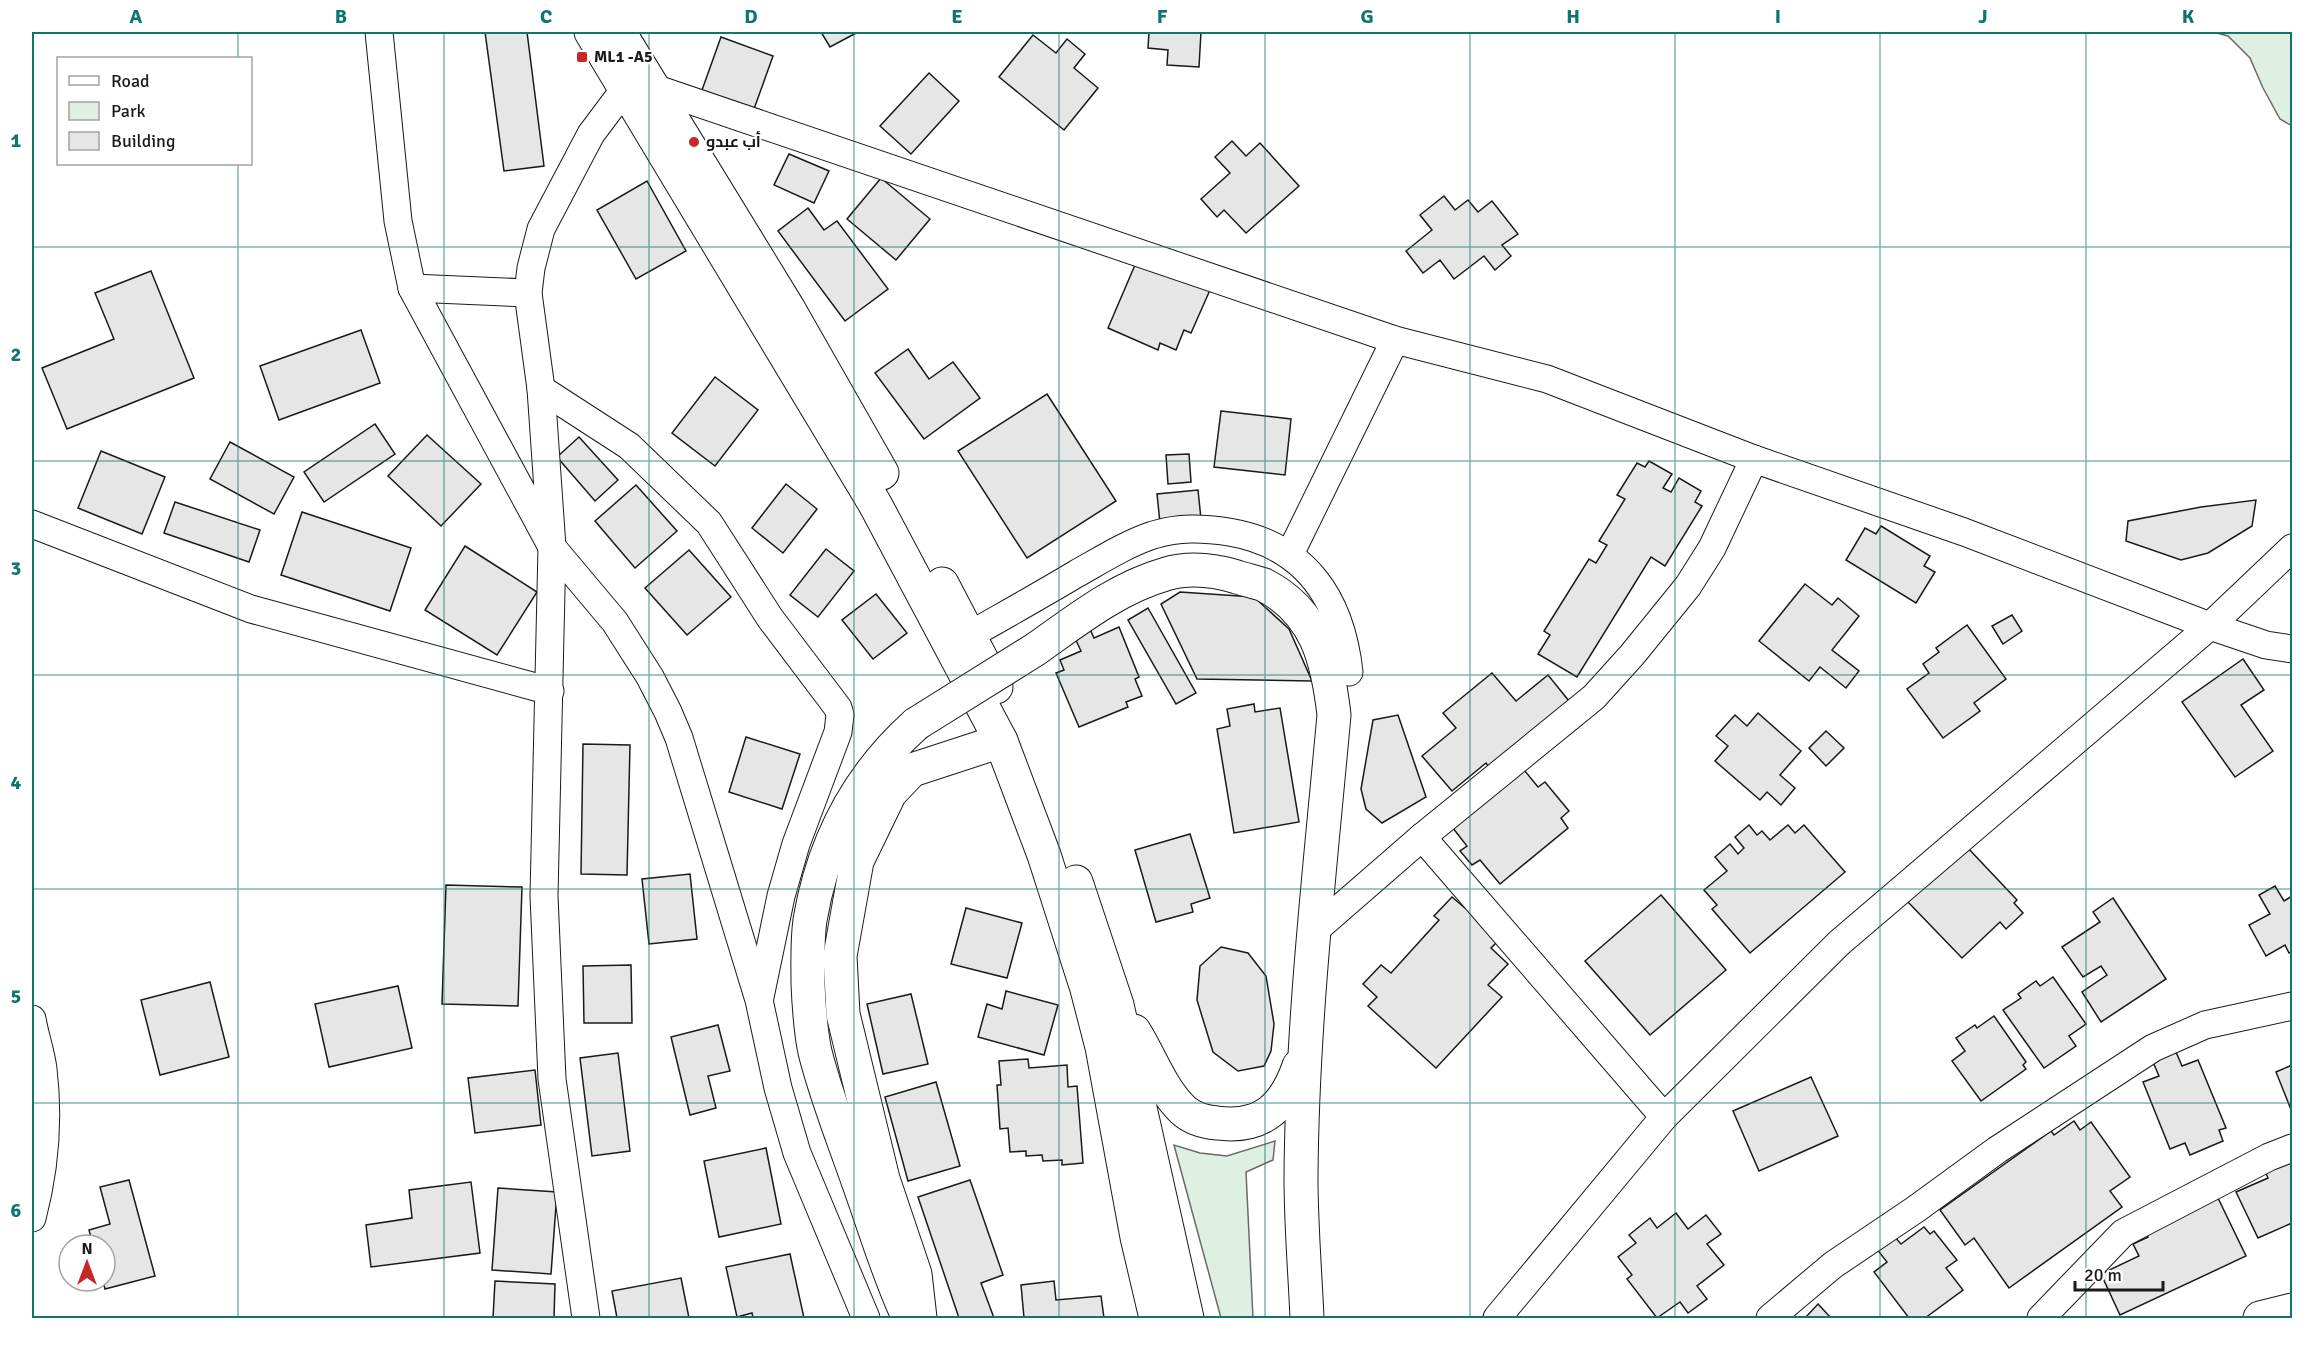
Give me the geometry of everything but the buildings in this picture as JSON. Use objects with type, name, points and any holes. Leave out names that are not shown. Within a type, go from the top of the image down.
[{"type":"highway","points":[[614,32],[639,89],[875,504],[1001,741],[1044,855],[1087,989],[1102,1047],[1137,1236],[1156,1318]]},
{"type":"highway","points":[[639,89],[788,308],[902,508],[1022,739],[1048,802],[1095,934],[1117,1005],[1186,1318]]},
{"type":"highway","points":[[910,1313],[827,1094],[815,1050],[809,1010],[807,953],[810,920],[826,859],[837,830],[871,772],[890,747],[916,724],[1036,649],[1111,597],[1168,573],[1194,569],[1223,573],[1263,585],[1291,605],[1312,629],[1330,676],[1334,715],[1306,1035],[1301,1180],[1307,1318]]},
{"type":"highway","points":[[910,1313],[915,1274],[883,1179],[843,1014],[840,956],[857,861],[890,793],[912,770],[1001,741]]},
{"type":"highway","points":[[1117,1005],[1170,1093],[1191,1116],[1205,1122],[1238,1126],[1270,1113],[1288,1092],[1301,1059],[1306,1035]]},
{"type":"highway","points":[[2260,1318],[2292,1310]]},
{"type":"street","points":[[379,32],[398,220],[412,288],[552,547],[615,622],[650,676],[668,712],[679,738],[759,1000],[778,1088],[797,1153],[866,1318]]},
{"type":"street","points":[[586,1318],[552,1079],[544,896],[552,547],[541,389],[528,293],[531,268],[541,229],[591,134],[639,89],[1395,340],[1547,379],[1754,459],[1964,532],[2210,626],[2266,645],[2292,649]]},
{"type":"street","points":[[412,288],[528,293]]},
{"type":"street","points":[[1290,554],[1395,340]]},
{"type":"street","points":[[541,389],[629,446],[709,523],[770,618],[833,701],[840,715],[838,732],[793,854],[759,1000]]},
{"type":"street","points":[[1314,931],[1422,837],[1594,697],[1632,655],[1688,586],[1712,548],[1754,459]]},
{"type":"street","points":[[32,524],[251,609],[550,691]]},
{"type":"street","points":[[970,635],[1129,545],[1173,530],[1213,529],[1261,540],[1290,554],[1314,578],[1327,598],[1346,645],[1349,672]]},
{"type":"street","points":[[1497,1318],[1664,1117],[1839,944],[2210,626],[2292,548]]},
{"type":"street","points":[[1422,837],[1664,1117]]},
{"type":"street","points":[[1770,1318],[1833,1265],[1916,1209],[1997,1150],[2153,1048],[2205,1025],[2292,1006]]},
{"type":"street","points":[[32,1019],[43,1067],[46,1112],[44,1150],[32,1218]]},
{"type":"street","points":[[2041,1318],[2123,1233],[2268,1157],[2292,1148]]},
{"type":"green space","points":[[2213,32],[2292,32],[2292,126],[2280,119],[2250,58],[2228,36]]},
{"type":"green space","points":[[1275,1141],[1273,1160],[1246,1172],[1253,1318],[1221,1318],[1174,1145],[1200,1153],[1227,1156]]},
{"type":"place","name":"ML1 -A5","points":[[582,57]]},
{"type":"place","name":"أب عبدو","points":[[694,142]]}]
